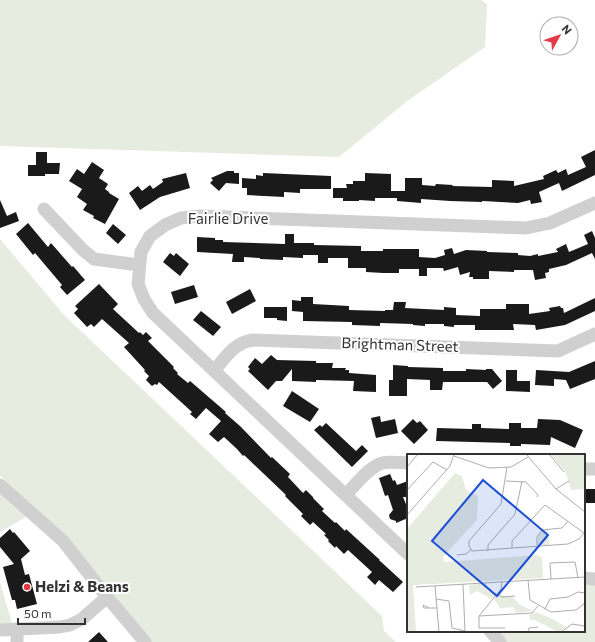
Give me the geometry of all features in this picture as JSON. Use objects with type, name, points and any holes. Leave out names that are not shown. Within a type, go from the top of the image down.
[{"type":"street","name":"Fairlie Drive","points":[[407,553],[153,314],[144,299],[138,284],[141,252],[150,236],[165,225],[180,218],[200,216],[526,228],[550,223],[595,203]]},
{"type":"street","points":[[44,209],[83,250],[94,259],[139,265]]},
{"type":"street","name":"Brightman Street","points":[[214,371],[237,345],[244,341],[252,340],[558,351],[595,334]]},
{"type":"street","points":[[346,495],[375,466],[390,462],[407,463]]},
{"type":"street","points":[[585,469],[595,470]]},
{"type":"street","points":[[0,485],[63,541],[145,642]]},
{"type":"street","points":[[585,578],[595,579]]},
{"type":"street","points":[[0,630],[17,636],[70,625],[82,619],[107,597]]},
{"type":"street","points":[[491,632],[500,642]]},
{"type":"shaded area","points":[[0,0],[481,0],[487,4],[485,47],[406,102],[339,157],[0,146]]},
{"type":"shaded area","points":[[0,239],[64,315],[382,616],[384,631],[396,642],[145,642],[0,475]]},
{"type":"shaded area","points":[[0,492],[26,517],[0,532]]},
{"type":"shaded area","points":[[585,578],[595,579],[595,642],[500,642],[491,632],[585,632]]},
{"type":"shaded area","points":[[0,582],[12,623],[0,624]]},
{"type":"building","points":[[595,150],[595,175],[562,191],[559,183],[539,192],[542,202],[531,204],[530,200],[518,203],[421,199],[421,203],[397,201],[397,198],[375,198],[375,201],[343,201],[343,198],[333,198],[333,188],[347,188],[346,184],[353,184],[353,181],[365,181],[365,173],[391,174],[391,191],[405,191],[405,178],[422,178],[422,185],[435,186],[436,184],[492,187],[492,180],[514,181],[514,186],[544,179],[543,176],[556,170],[558,173],[566,169],[568,175],[586,167],[581,157]]},
{"type":"building","points":[[36,152],[47,152],[47,163],[60,163],[59,174],[28,176],[28,165],[36,165]]},
{"type":"building","points":[[92,162],[104,170],[99,178],[108,184],[105,189],[119,199],[105,224],[93,218],[94,216],[83,210],[87,204],[77,197],[82,189],[69,181],[77,169],[84,174]]},
{"type":"building","points":[[227,171],[239,173],[239,184],[226,183],[219,191],[210,183],[213,180],[211,178]]},
{"type":"building","points":[[186,173],[190,188],[160,197],[140,210],[129,193],[138,186],[142,191],[150,185],[153,189],[163,182],[162,179]]},
{"type":"building","points":[[263,173],[331,176],[331,189],[300,189],[300,193],[284,192],[284,197],[247,195],[247,188],[242,188],[242,178],[256,179],[256,175],[263,176]]},
{"type":"building","points":[[0,200],[7,216],[16,212],[19,221],[0,228]]},
{"type":"building","points":[[28,223],[48,247],[51,243],[85,280],[67,295],[60,287],[62,285],[35,253],[33,255],[16,234]]},
{"type":"building","points":[[113,224],[126,235],[118,244],[106,233]]},
{"type":"building","points":[[592,231],[595,238],[595,259],[592,253],[566,265],[549,269],[549,272],[545,273],[546,278],[535,280],[533,270],[514,270],[514,272],[489,271],[489,279],[473,279],[473,277],[469,277],[470,272],[460,275],[458,267],[444,271],[443,268],[427,268],[427,276],[419,276],[419,269],[399,269],[399,273],[383,273],[366,272],[366,268],[348,268],[348,258],[328,258],[328,263],[318,263],[318,255],[303,255],[303,258],[283,257],[283,260],[244,257],[244,262],[232,262],[233,254],[197,252],[197,237],[215,238],[215,240],[223,240],[223,242],[285,244],[285,234],[294,234],[294,243],[361,246],[361,251],[383,251],[383,249],[419,249],[419,257],[435,258],[445,255],[444,250],[452,248],[454,254],[466,250],[518,253],[518,255],[530,256],[538,254],[538,256],[558,252],[556,249],[566,244],[569,252],[588,244],[584,235]]},
{"type":"building","points":[[170,253],[174,256],[176,253],[189,264],[180,276],[163,262]]},
{"type":"building","points":[[99,284],[118,304],[113,309],[139,333],[140,332],[143,335],[146,332],[152,338],[148,341],[174,367],[173,368],[178,373],[177,374],[188,383],[190,381],[226,412],[225,413],[271,458],[272,457],[290,474],[288,477],[303,493],[306,490],[324,509],[322,511],[345,531],[346,529],[403,582],[393,592],[379,580],[375,585],[367,577],[372,572],[348,550],[344,554],[336,546],[335,548],[324,535],[326,534],[313,522],[310,525],[301,516],[303,514],[285,496],[286,495],[224,437],[218,442],[209,434],[221,421],[206,408],[196,419],[190,414],[192,412],[159,382],[157,385],[155,384],[152,386],[146,380],[149,376],[144,371],[145,370],[124,347],[129,343],[102,319],[94,327],[91,324],[87,327],[74,313],[78,309],[75,306]]},
{"type":"building","points":[[194,285],[198,297],[175,304],[171,292]]},
{"type":"building","points":[[250,289],[256,301],[232,314],[226,302]]},
{"type":"building","points":[[301,297],[313,297],[313,304],[349,306],[349,310],[393,310],[394,302],[406,302],[405,308],[444,310],[444,307],[456,308],[456,315],[480,316],[480,309],[506,309],[506,304],[529,304],[529,314],[550,311],[549,308],[560,306],[563,308],[564,313],[595,298],[595,311],[565,325],[536,330],[535,325],[513,324],[514,330],[475,330],[475,325],[454,325],[454,327],[444,326],[444,324],[425,324],[425,326],[380,323],[380,326],[352,325],[352,322],[303,321],[303,312],[292,311],[292,300],[301,301]]},
{"type":"building","points":[[264,307],[287,307],[287,321],[277,320],[277,318],[264,318]]},
{"type":"building","points":[[201,311],[221,327],[213,336],[193,320]]},
{"type":"building","points":[[271,355],[277,360],[333,363],[332,368],[346,368],[345,370],[349,370],[349,373],[376,375],[376,392],[353,391],[354,381],[292,381],[292,369],[282,381],[276,381],[268,390],[248,371],[250,369],[248,367],[255,358],[262,364]]},
{"type":"building","points":[[595,361],[595,379],[570,389],[566,380],[554,379],[554,386],[535,385],[536,370],[569,372]]},
{"type":"building","points":[[393,365],[443,368],[443,371],[492,369],[502,381],[493,389],[487,382],[443,382],[442,390],[430,390],[430,380],[407,379],[407,396],[389,396],[389,380],[393,380]]},
{"type":"building","points":[[506,370],[517,370],[517,381],[530,381],[530,392],[506,391]]},
{"type":"building","points":[[292,391],[319,409],[310,422],[283,406]]},
{"type":"building","points":[[380,416],[381,422],[395,419],[398,433],[376,438],[371,418]]},
{"type":"building","points":[[413,419],[417,423],[420,421],[428,430],[414,444],[401,431]]},
{"type":"building","points":[[538,419],[560,420],[583,430],[575,448],[551,437],[550,445],[521,444],[521,446],[510,446],[510,443],[436,441],[437,428],[472,429],[472,424],[481,424],[481,428],[509,429],[509,423],[521,423],[521,428],[537,428]]},
{"type":"building","points":[[326,423],[356,451],[362,445],[368,451],[352,467],[314,430],[320,425],[322,427]]},
{"type":"building","points":[[390,474],[393,481],[395,480],[397,485],[407,481],[407,497],[403,497],[407,507],[407,518],[396,523],[396,521],[390,519],[389,515],[393,510],[388,495],[385,496],[379,478]]},
{"type":"building","points":[[585,489],[595,489],[595,503],[585,503]]},
{"type":"building","points":[[10,529],[30,551],[21,559],[25,575],[29,574],[37,604],[17,609],[15,600],[12,600],[3,567],[14,564],[0,547],[0,538]]},
{"type":"building","points":[[99,632],[108,642],[88,642]]},
{"type":"place","name":"Helzi & Beans","points":[[27,587]]}]
